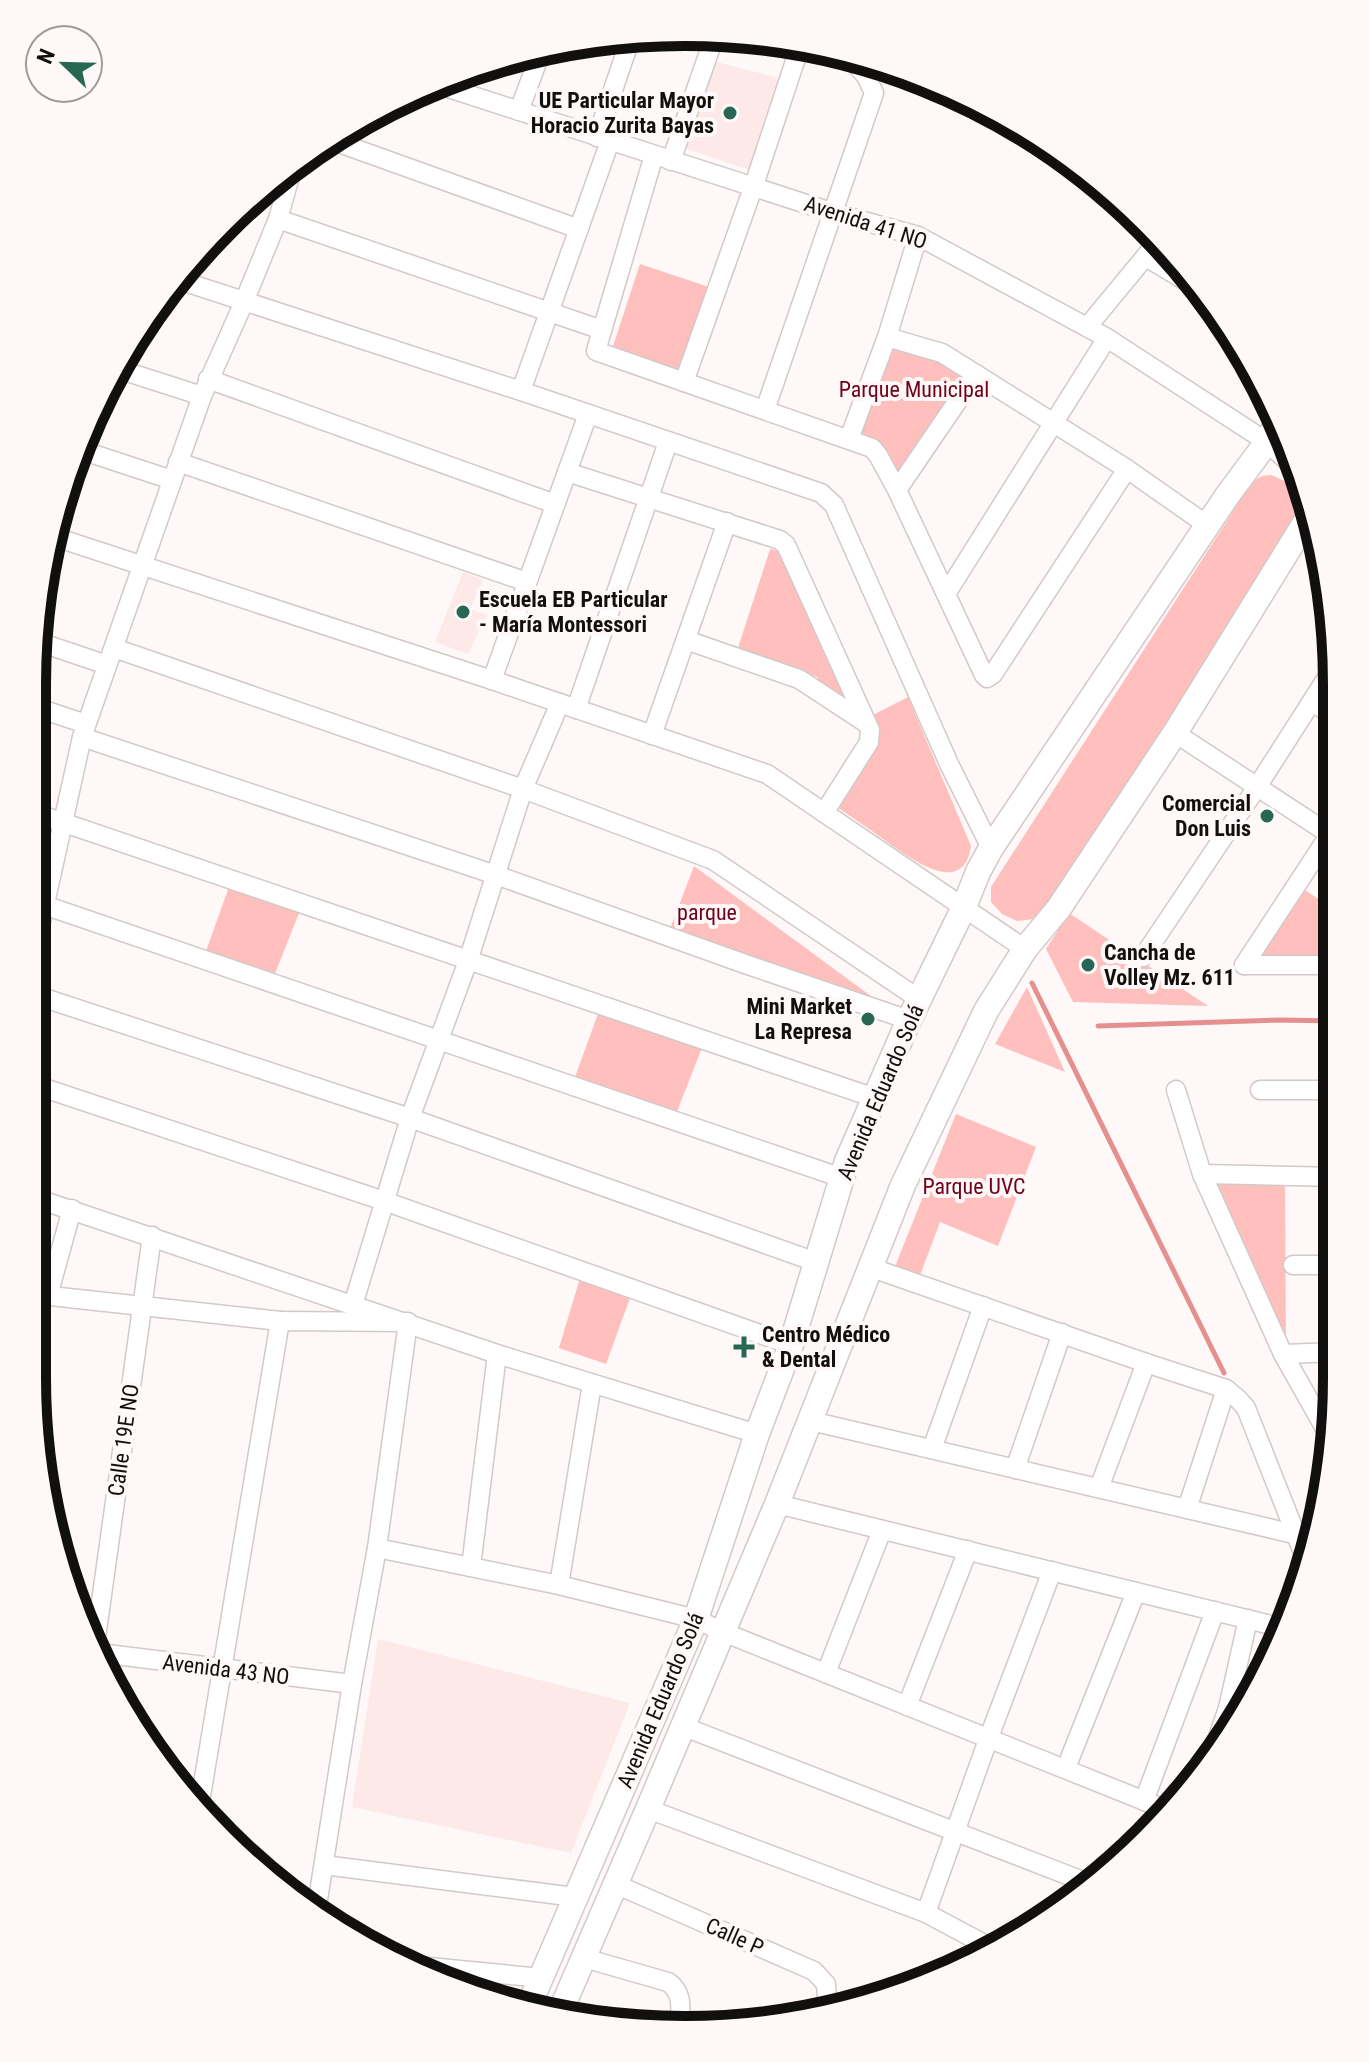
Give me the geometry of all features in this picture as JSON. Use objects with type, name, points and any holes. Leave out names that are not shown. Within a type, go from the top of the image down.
[{"type":"main road","name":"Avenida Eduardo Solá","points":[[533,1997],[696,1619],[757,1434],[791,1345],[847,1161],[978,872],[1207,525],[1271,434]]},
{"type":"main road","name":"Avenida Eduardo Solá","points":[[563,2005],[777,1504],[903,1185],[986,1011],[1025,949],[1059,908],[1175,733],[1303,528]]},
{"type":"street","points":[[710,47],[662,158],[596,351],[875,450],[984,675],[989,678],[1127,469]]},
{"type":"street","points":[[521,391],[579,229],[628,48]]},
{"type":"street","points":[[684,382],[797,56]]},
{"type":"street","points":[[519,111],[537,64]]},
{"type":"street","points":[[765,410],[874,93],[862,72]]},
{"type":"street","name":"Avenida 41 NO","points":[[458,88],[662,158],[834,213],[918,236],[1088,326],[1267,442],[1279,453]]},
{"type":"street","points":[[344,145],[579,229]]},
{"type":"street","points":[[46,889],[84,731],[205,387],[278,219],[287,185]]},
{"type":"street","points":[[276,194],[284,196]]},
{"type":"street","points":[[278,219],[602,330]]},
{"type":"street","points":[[849,439],[887,337],[918,236]]},
{"type":"street","points":[[1088,326],[1152,250]]},
{"type":"street","points":[[1146,257],[1172,273]]},
{"type":"street","points":[[188,283],[821,493],[834,505],[950,766],[991,848]]},
{"type":"street","points":[[887,337],[933,349],[976,374],[1127,469],[1207,525]]},
{"type":"street","points":[[946,594],[1107,338]]},
{"type":"street","points":[[129,371],[205,387],[555,504]]},
{"type":"street","points":[[897,490],[976,374]]},
{"type":"street","points":[[492,680],[588,414]]},
{"type":"street","points":[[353,1305],[410,1118],[468,961],[523,789],[568,706],[668,442]]},
{"type":"street","points":[[90,453],[172,480]]},
{"type":"street","points":[[178,462],[527,582]]},
{"type":"street","points":[[567,472],[780,540],[790,551],[870,730],[869,742],[824,813]]},
{"type":"street","points":[[652,735],[727,522]]},
{"type":"street","points":[[63,540],[767,774],[1025,949]]},
{"type":"street","points":[[686,640],[799,679],[866,723]]},
{"type":"street","points":[[47,643],[110,657],[523,789],[713,860],[914,1009]]},
{"type":"street","points":[[1143,957],[1323,684]]},
{"type":"street","points":[[1312,702],[1323,709]]},
{"type":"street","points":[[46,713],[84,731],[748,965],[914,1009]]},
{"type":"street","points":[[1175,733],[1323,830]]},
{"type":"street","points":[[46,816],[875,1098]]},
{"type":"street","points":[[1323,851],[1244,965],[1323,965]]},
{"type":"street","points":[[46,917],[437,1040],[842,1178]]},
{"type":"street","points":[[46,999],[410,1118],[816,1262]]},
{"type":"street","points":[[46,1089],[384,1201],[791,1345]]},
{"type":"street","points":[[1176,1090],[1202,1174],[1283,1354],[1322,1422]]},
{"type":"street","points":[[1260,1090],[1323,1090]]},
{"type":"street","points":[[1202,1174],[1323,1177]]},
{"type":"street","points":[[46,1201],[497,1354],[757,1434]]},
{"type":"street","points":[[46,1279],[72,1209]]},
{"type":"street","name":"Calle 19E NO","points":[[97,1627],[152,1236]]},
{"type":"street","points":[[1293,1265],[1323,1265]]},
{"type":"street","points":[[872,1268],[1226,1389],[1246,1408],[1300,1547]]},
{"type":"street","points":[[46,1296],[280,1321],[408,1322]]},
{"type":"street","points":[[932,1449],[983,1306]]},
{"type":"street","points":[[201,1795],[280,1321]]},
{"type":"street","points":[[318,1900],[377,1548],[408,1322]]},
{"type":"street","points":[[1015,1469],[1062,1333]]},
{"type":"street","points":[[1283,1354],[1323,1353]]},
{"type":"street","points":[[471,1567],[497,1354]]},
{"type":"street","points":[[1099,1488],[1146,1363]]},
{"type":"street","points":[[559,1585],[592,1384]]},
{"type":"street","points":[[1187,1509],[1226,1389]]},
{"type":"street","points":[[811,1421],[1294,1534]]},
{"type":"street","points":[[777,1504],[1272,1626]]},
{"type":"street","points":[[826,1673],[882,1530]]},
{"type":"street","points":[[377,1548],[559,1585],[696,1619],[1157,1806]]},
{"type":"street","points":[[907,1706],[968,1550]]},
{"type":"street","points":[[926,1913],[1052,1571]]},
{"type":"street","points":[[1066,1768],[1136,1592]]},
{"type":"street","points":[[1144,1801],[1215,1611]]},
{"type":"street","points":[[1224,1718],[1248,1619]]},
{"type":"street","name":"Avenida 43 NO","points":[[109,1654],[352,1684]]},
{"type":"street","points":[[682,1726],[1079,1879]]},
{"type":"street","points":[[648,1809],[926,1913],[981,1942]]},
{"type":"street","points":[[324,1865],[575,1897]]},
{"type":"street","name":"Calle P","points":[[615,1884],[814,1971],[826,1984],[827,2000]]},
{"type":"street","points":[[584,1958],[668,1982],[675,1987],[680,1999],[680,2016]]},
{"type":"street","points":[[447,1970],[542,1978]]},
{"type":"street","points":[[673,2016],[680,1999]]},
{"type":"shaded area","name":"UE Particular Mayor Horacio Zurita Bayas","points":[[709,60],[782,79],[750,170],[678,146]]},
{"type":"shaded area","name":"Escuela EB Particular - María Montessori","points":[[463,572],[483,580],[470,609],[487,615],[468,654],[435,642]]},
{"type":"shaded area","points":[[378,1639],[630,1703],[571,1853],[352,1807]]},
{"type":"green space","points":[[640,264],[712,288],[682,373],[612,349]]},
{"type":"green space","name":"Parque Municipal","points":[[889,343],[937,355],[967,375],[898,482],[856,436]]},
{"type":"green space","points":[[1271,475],[1291,485],[1301,518],[1044,915],[1017,921],[1002,914],[991,902],[991,887],[1252,482]]},
{"type":"green space","points":[[770,549],[786,552],[855,707],[823,690],[817,677],[738,648]]},
{"type":"green space","points":[[908,697],[971,846],[966,862],[957,870],[946,872],[919,863],[837,807],[877,745],[879,735],[871,716]]},
{"type":"green space","name":"parque","points":[[694,866],[879,1002],[670,929]]},
{"type":"green space","points":[[230,884],[301,908],[274,976],[206,951]]},
{"type":"green space","points":[[1297,885],[1323,902],[1323,963],[1246,960]]},
{"type":"green space","points":[[1069,913],[1208,1006],[1073,1002],[1046,949]]},
{"type":"green space","points":[[1027,987],[1065,1072],[995,1044]]},
{"type":"green space","points":[[599,1011],[703,1045],[676,1114],[574,1080]]},
{"type":"green space","name":"Parque UVC","points":[[956,1114],[1036,1147],[998,1246],[940,1222],[919,1278],[894,1269]]},
{"type":"green space","points":[[1210,1179],[1285,1181],[1286,1350]]},
{"type":"green space","points":[[580,1278],[630,1298],[606,1364],[559,1348]]},
{"type":"waterway","points":[[1032,983],[1224,1373]]},
{"type":"waterway","points":[[1098,1026],[1323,1021]]},
{"type":"place","name":"UE Particular Mayor Horacio Zurita Bayas","points":[[730,113]]},
{"type":"place","name":"Escuela EB Particular - María Montessori","points":[[463,612]]},
{"type":"place","name":"Comercial Don Luis","points":[[1267,816]]},
{"type":"place","name":"Cancha de Volley Mz. 611","points":[[1088,965]]},
{"type":"place","name":"Mini Market La Represa","points":[[868,1019]]},
{"type":"place","name":"Centro Médico & Dental","points":[[744,1347]]}]
